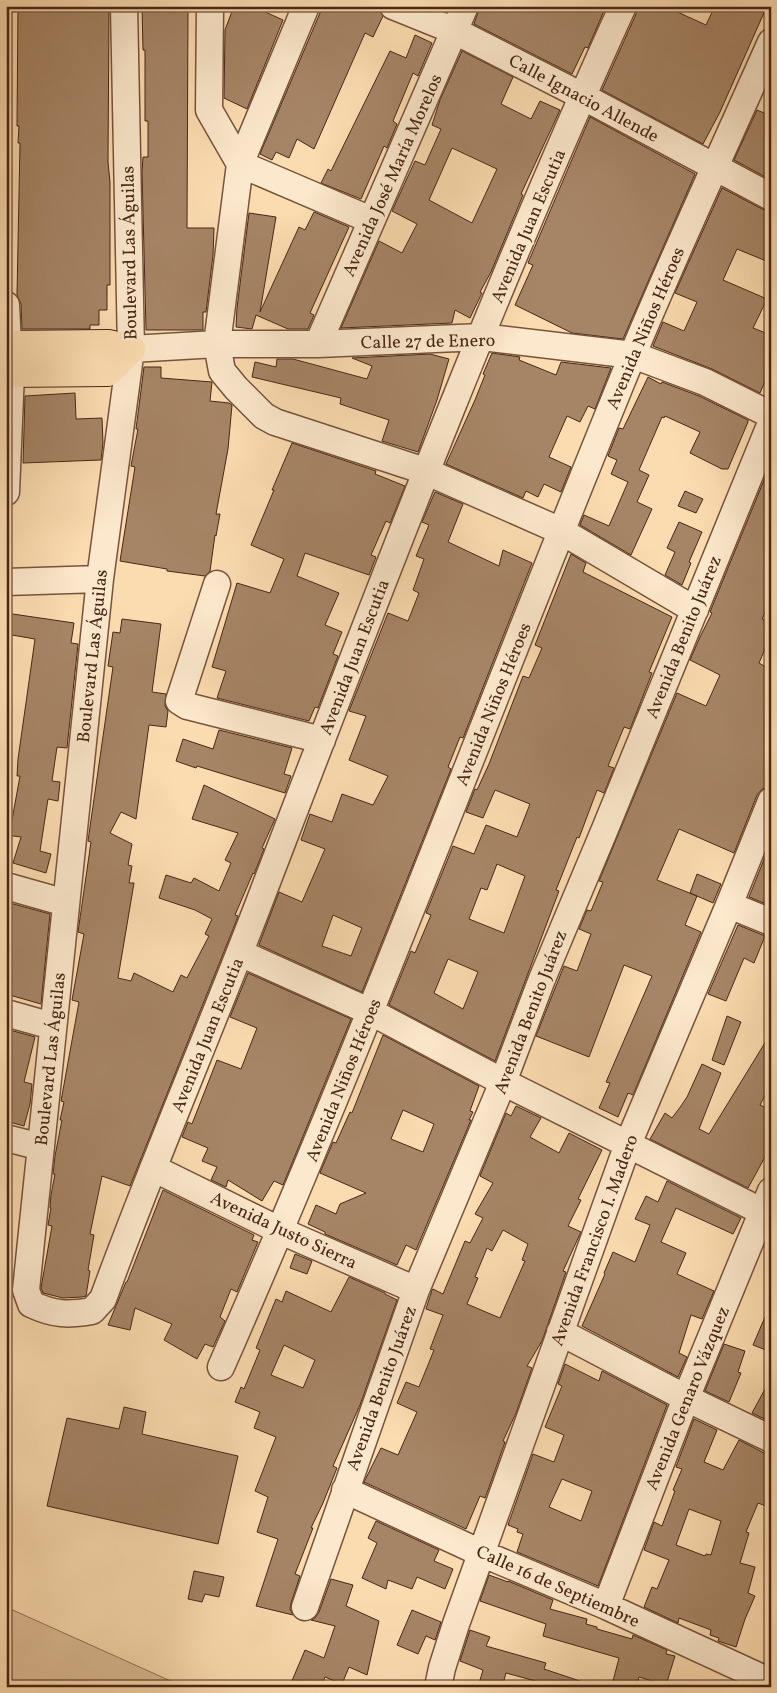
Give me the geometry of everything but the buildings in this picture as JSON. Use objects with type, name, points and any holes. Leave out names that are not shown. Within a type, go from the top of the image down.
[{"type":"main road","points":[[7,345],[108,344],[131,348]]},
{"type":"main road","points":[[8,373],[108,372],[131,348]]},
{"type":"street","name":"Boulevard Las Águilas","points":[[19,1284],[41,1147],[52,1026],[100,579],[131,348],[124,6]]},
{"type":"street","points":[[210,6],[210,110],[240,164],[371,220]]},
{"type":"street","points":[[306,6],[240,164],[217,344],[222,371],[264,416],[275,422],[425,471],[561,531],[694,610]]},
{"type":"street","name":"Calle Ignacio Allende","points":[[393,6],[455,31],[582,96],[771,197]]},
{"type":"street","name":"Avenida José María Morelos","points":[[318,344],[466,6]]},
{"type":"street","name":"Avenida Juan Escutia","points":[[19,1284],[44,1310],[69,1314],[92,1311],[103,1299],[153,1168],[240,953],[425,471],[582,96],[623,6]]},
{"type":"street","name":"Avenida Niños Héroes","points":[[221,1368],[281,1230],[371,1012],[633,354],[771,42]]},
{"type":"street","points":[[6,305],[7,345]]},
{"type":"street","name":"Calle 27 de Enero","points":[[131,348],[217,344],[318,344],[482,337],[633,354],[705,382],[771,415]]},
{"type":"street","points":[[6,492],[8,373]]},
{"type":"street","name":"Avenida Benito Juárez","points":[[305,1607],[416,1290],[503,1082],[542,979],[771,423]]},
{"type":"street","points":[[6,582],[100,579]]},
{"type":"street","points":[[217,584],[179,701],[188,706],[322,740]]},
{"type":"street","name":"Avenida Francisco I. Madero","points":[[438,1687],[456,1624],[628,1144],[771,801]]},
{"type":"street","points":[[6,886],[66,903]]},
{"type":"street","points":[[729,905],[771,922]]},
{"type":"street","points":[[240,953],[371,1012],[503,1082],[628,1144],[768,1206]]},
{"type":"street","points":[[6,1013],[52,1026]]},
{"type":"street","points":[[6,1138],[41,1147]]},
{"type":"street","name":"Avenida Justo Sierra","points":[[153,1168],[281,1230],[416,1290]]},
{"type":"street","name":"Avenida Genaro Vázquez","points":[[606,1606],[686,1398],[768,1206]]},
{"type":"street","points":[[560,1332],[686,1398],[771,1439]]},
{"type":"street","name":"Calle 16 de Septiembre","points":[[345,1490],[481,1553],[606,1606],[771,1682]]},
{"type":"shaded area","points":[[6,1607],[184,1687],[6,1687]]}]
